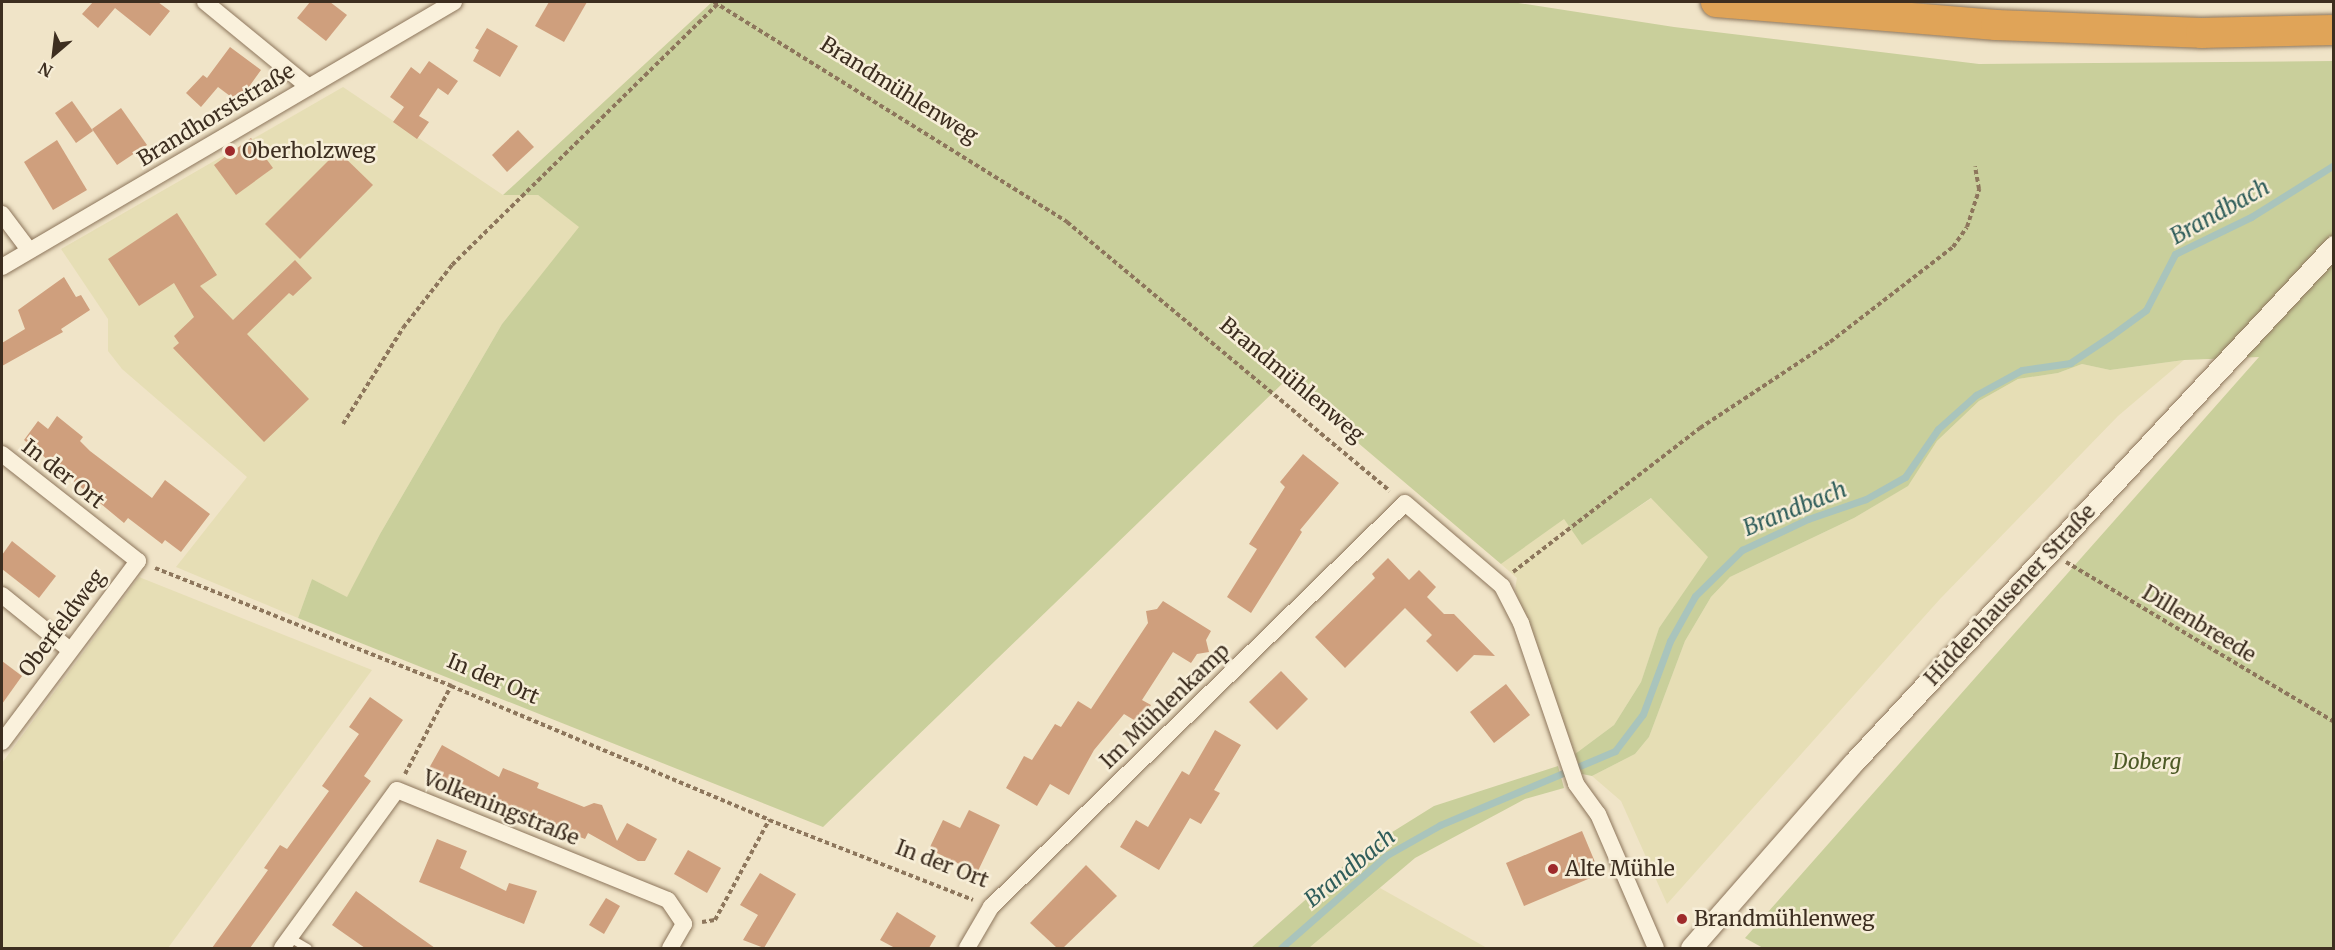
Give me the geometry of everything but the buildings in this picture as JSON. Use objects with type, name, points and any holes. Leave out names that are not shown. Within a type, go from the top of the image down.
[{"type":"highway","points":[[1716,2],[1996,25],[2201,33],[2334,30]]},
{"type":"street","points":[[205,2],[309,87]]},
{"type":"street","name":"Brandhorststraße","points":[[2,267],[454,2]]},
{"type":"street","points":[[2,214],[29,250]]},
{"type":"street","name":"Hiddenhausener Straße","points":[[1691,948],[1854,762],[2334,246]]},
{"type":"street","name":"In der Ort","points":[[2,454],[138,561]]},
{"type":"street","points":[[1405,503],[1497,581],[1521,623],[1576,784],[1598,814],[1656,948]]},
{"type":"street","name":"Im Mühlenkamp","points":[[967,948],[991,907],[1405,503]]},
{"type":"street","name":"Oberfeldweg","points":[[2,742],[138,561]]},
{"type":"street","points":[[2,595],[70,650]]},
{"type":"street","name":"Volkeningstraße","points":[[286,943],[397,790],[668,900],[684,924]]},
{"type":"street","points":[[670,948],[684,924]]},
{"type":"lane","points":[[286,943],[307,948]]},
{"type":"path","points":[[343,424],[403,328],[452,265],[716,3]]},
{"type":"path","name":"Brandmühlenweg","points":[[716,3],[1067,222],[1405,503]]},
{"type":"path","points":[[1497,581],[1520,568],[1700,429],[1830,342],[1953,247],[1968,227],[1979,189],[1975,166]]},
{"type":"path","name":"Dillenbreede","points":[[2049,552],[2334,722]]},
{"type":"path","name":"In der Ort","points":[[138,561],[451,686],[769,820],[991,907]]},
{"type":"path","name":"Volkeningstraße","points":[[397,790],[451,686]]},
{"type":"path","points":[[684,924],[715,920],[769,820]]},
{"type":"shaded area","points":[[343,87],[503,195],[538,195],[580,227],[502,324],[380,534],[347,598],[312,579],[298,618],[176,567],[247,477],[122,369],[108,351],[108,319],[61,249]]},
{"type":"shaded area","points":[[2184,360],[2118,416],[1940,599],[1667,904],[1621,801],[1592,776],[1635,754],[1649,737],[1685,641],[1711,597],[1730,577],[1854,518],[1907,486],[1937,441],[1979,401],[2018,379],[2058,373],[2082,364],[2110,370]]},
{"type":"shaded area","points":[[1652,498],[1709,557],[1659,628],[1641,682],[1614,725],[1575,754],[1515,589],[1517,578],[1501,564],[1564,518],[1582,544]]},
{"type":"shaded area","points":[[139,577],[372,670],[168,948],[2,948],[2,763]]},
{"type":"shaded area","points":[[1380,888],[1487,948],[1309,948]]},
{"type":"green space","name":"Doberg","points":[[712,2],[1512,2],[1674,27],[1979,64],[2333,61],[2333,948],[1763,948],[1745,938],[2259,357],[2184,360],[2110,370],[2082,364],[2058,373],[2018,379],[1979,401],[1937,441],[1908,486],[1854,518],[1730,577],[1711,597],[1685,641],[1649,737],[1635,754],[1592,776],[1582,774],[1575,754],[1614,725],[1641,682],[1659,628],[1708,557],[1651,498],[1582,545],[1564,519],[1501,564],[1285,381],[823,827],[298,618],[312,579],[347,597],[380,534],[502,324],[579,227],[538,195],[503,195]]},
{"type":"green space","points":[[1558,766],[1564,788],[1525,799],[1415,858],[1309,948],[1251,948],[1357,854],[1434,806]]},
{"type":"waterway","name":"Brandbach","points":[[1281,948],[1387,855],[1440,825],[1615,751],[1643,714],[1670,641],[1695,596],[1742,550],[1808,519],[1866,499],[1905,477],[1938,429],[1976,395],[2022,370],[2070,363],[2146,310],[2175,254],[2251,217],[2334,165]]},
{"type":"place","name":"Oberholzweg","points":[[230,151]]},
{"type":"place","name":"Alte Mühle","points":[[1553,869]]},
{"type":"place","name":"Brandmühlenweg","points":[[1682,919]]}]
